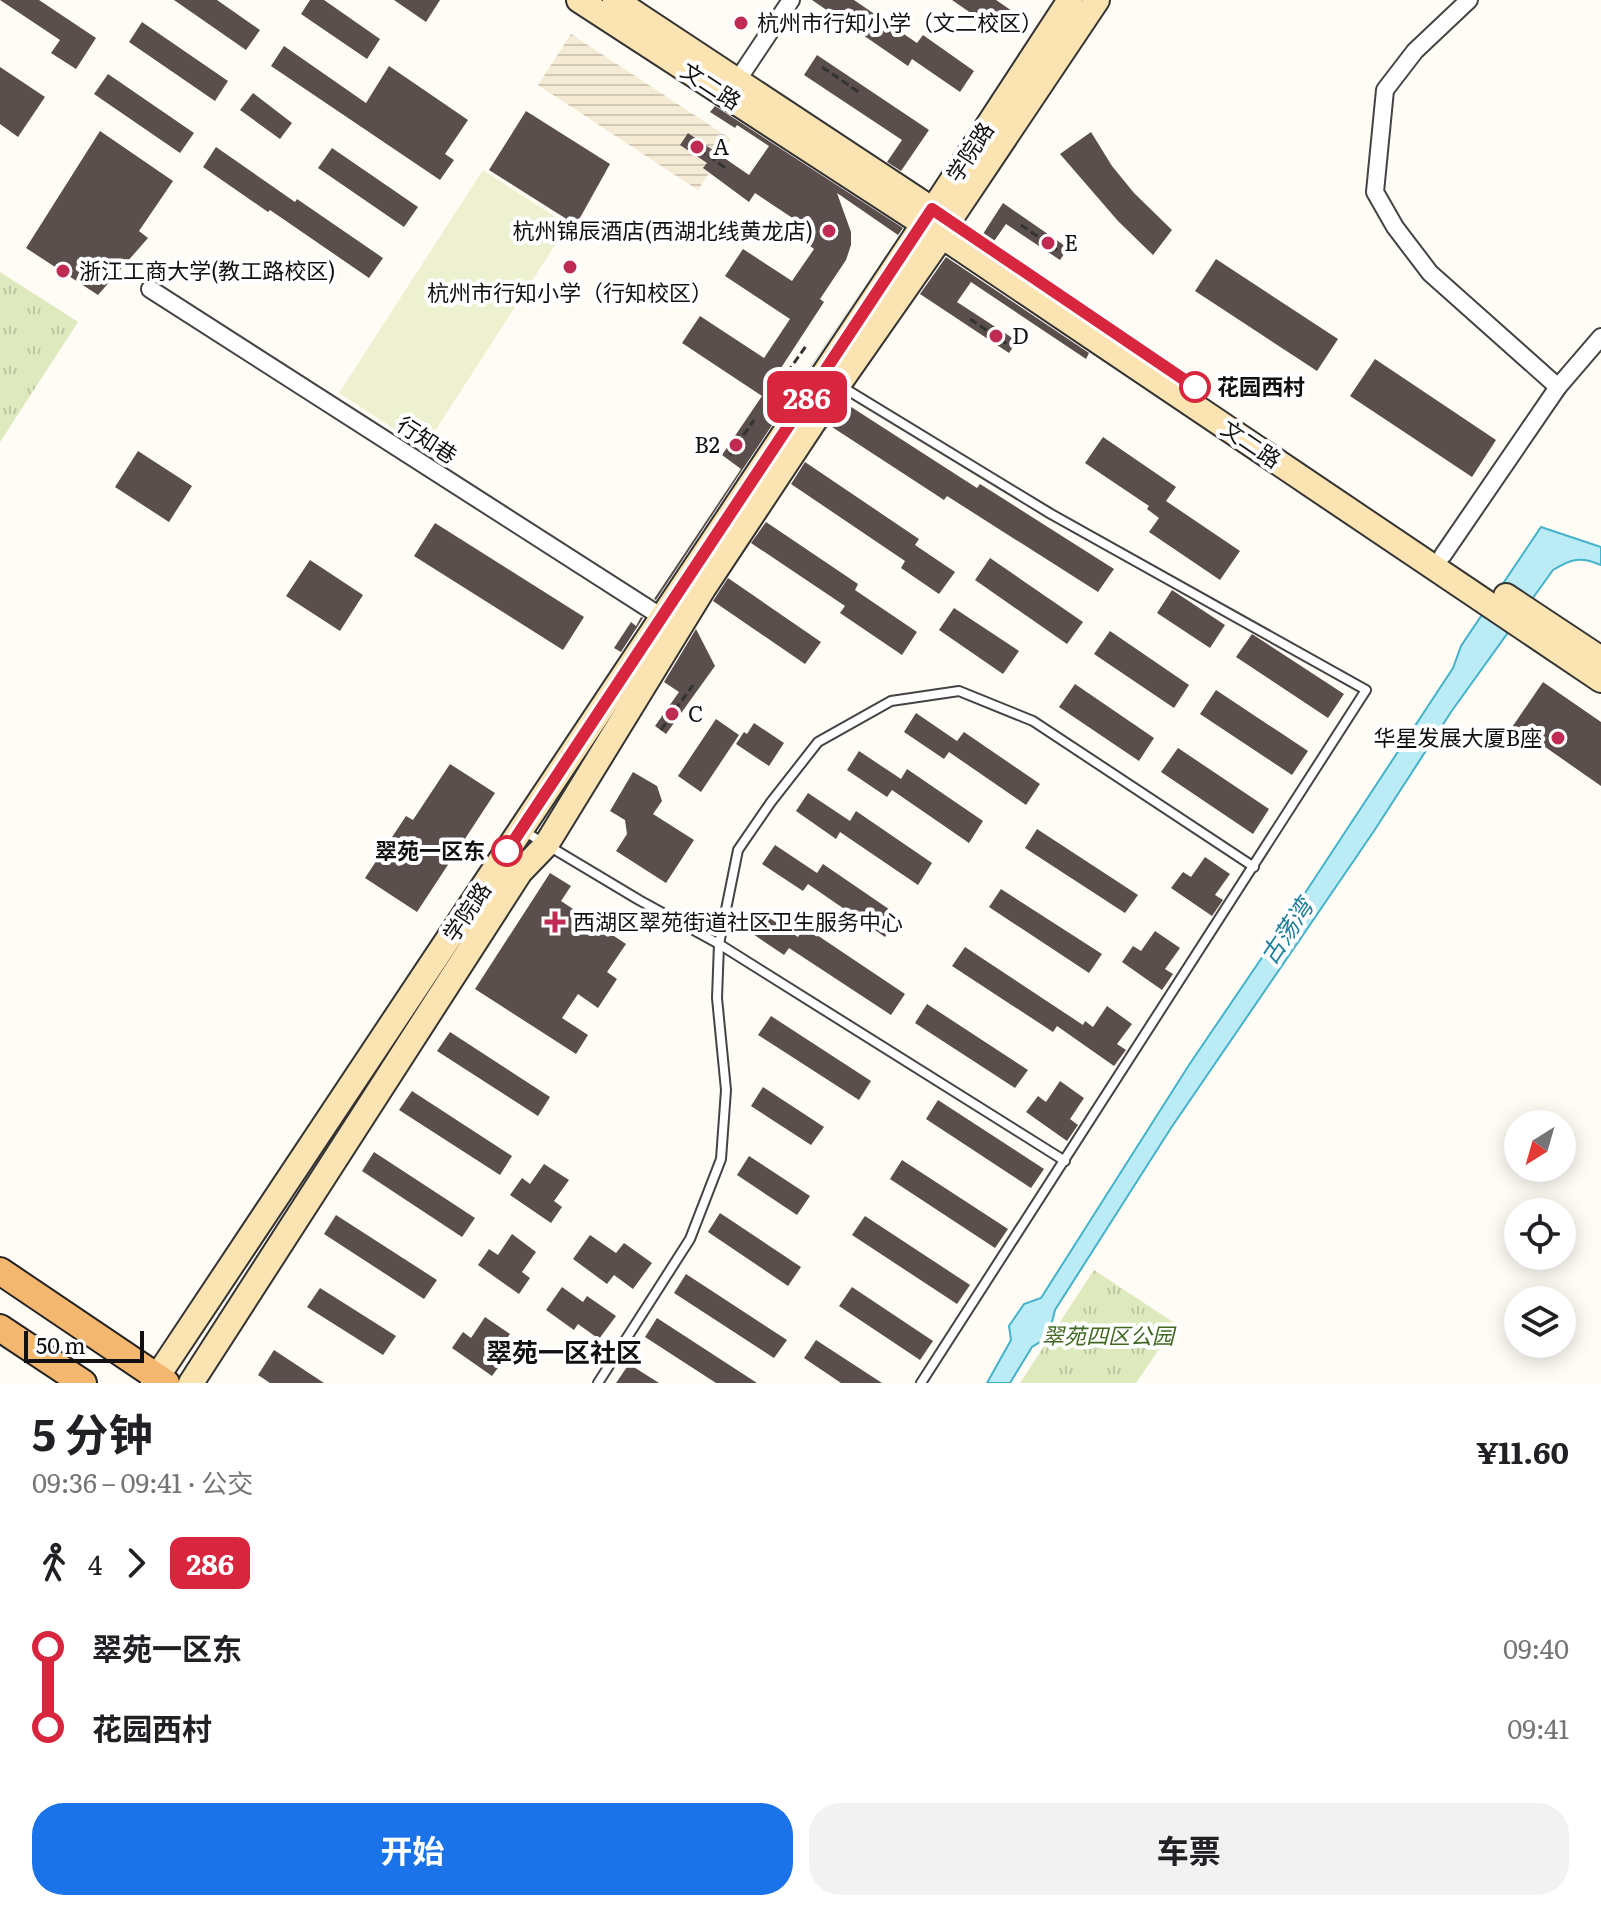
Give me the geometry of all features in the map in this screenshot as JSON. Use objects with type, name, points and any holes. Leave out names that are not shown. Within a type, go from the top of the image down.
[{"type":"main road","name":"文二路","points":[[579,0],[936,223],[1443,555],[1487,593]]},
{"type":"main road","name":"文二路","points":[[615,0],[737,81],[936,223],[1527,620],[1601,680]]},
{"type":"main road","name":"学院路","points":[[159,1381],[521,830],[838,385],[1070,0]]},
{"type":"main road","name":"学院路","points":[[191,1383],[520,872],[546,845],[670,623],[936,223],[1097,0]]},
{"type":"main road","name":"文二路","points":[[1527,620],[1601,659]]},
{"type":"main road","points":[[0,1271],[159,1381]]},
{"type":"main road","points":[[0,1328],[83,1383]]},
{"type":"street","points":[[737,81],[791,0]]},
{"type":"street","points":[[1469,0],[1415,51],[1385,90],[1375,192],[1395,227],[1430,273],[1558,387]]},
{"type":"street","name":"行知巷","points":[[150,289],[670,623]]},
{"type":"street","points":[[1443,555],[1558,387],[1601,337]]},
{"type":"lane","points":[[838,385],[1051,514],[1366,690],[921,1383]]},
{"type":"lane","points":[[598,1383],[690,1239],[721,1159],[726,1090],[717,998],[719,944],[738,850],[818,742],[891,701],[959,691],[1033,721],[1254,867]]},
{"type":"lane","points":[[521,830],[719,944],[1065,1161]]},
{"type":"path","points":[[822,67],[860,93]]},
{"type":"path","points":[[689,142],[727,169]]},
{"type":"path","points":[[1021,225],[1059,251]]},
{"type":"path","points":[[970,319],[1008,345]]},
{"type":"path","points":[[787,373],[806,346]]},
{"type":"path","points":[[730,455],[754,420]]},
{"type":"path","points":[[661,730],[693,685]]},
{"type":"shaded area","points":[[571,34],[731,139],[698,190],[538,85]]},
{"type":"green space","points":[[483,170],[568,225],[424,448],[339,393]]},
{"type":"green space","points":[[0,272],[78,322],[0,442]]},
{"type":"green space","name":"翠苑四区公园","points":[[1094,1270],[1176,1324],[1136,1383],[1020,1383]]},
{"type":"water","name":"古荡湾","points":[[1541,527],[1601,547],[1601,565],[1576,560],[1553,570],[1451,712],[1374,831],[1171,1128],[1055,1310],[1043,1340],[1032,1347],[1010,1383],[987,1383],[1011,1340],[1009,1326],[1024,1304],[1041,1298],[1189,1065],[1453,668],[1461,646]]},
{"type":"building","points":[[0,0],[39,0],[96,38],[76,69],[51,53],[60,40]]},
{"type":"building","points":[[174,0],[217,0],[260,30],[246,50]]},
{"type":"building","points":[[310,0],[324,0],[380,39],[367,59],[301,14]]},
{"type":"building","points":[[394,0],[440,0],[426,22]]},
{"type":"building","points":[[812,0],[854,0],[917,43],[923,35],[974,71],[960,92],[912,59],[908,66]]},
{"type":"building","points":[[952,0],[996,0],[1015,13],[1001,34]]},
{"type":"building","points":[[142,22],[228,81],[215,101],[129,42]]},
{"type":"building","points":[[284,46],[366,103],[389,66],[468,120],[445,154],[454,160],[440,180],[271,66]]},
{"type":"building","points":[[817,55],[929,130],[901,171],[887,162],[902,140],[804,75]]},
{"type":"building","points":[[0,67],[45,97],[18,137],[0,124]]},
{"type":"building","points":[[108,74],[194,133],[180,153],[94,94]]},
{"type":"building","points":[[253,93],[292,123],[280,139],[240,110]]},
{"type":"building","points":[[715,106],[903,228],[898,235],[837,193],[851,232],[846,260],[820,299],[824,302],[767,389],[787,402],[879,264],[656,600],[741,469],[722,455],[762,396],[682,343],[700,316],[764,358],[790,319],[725,276],[743,249],[792,281],[814,249],[802,240],[809,229],[755,193],[749,202],[703,168],[707,163],[680,145],[688,133],[749,175],[769,146],[710,112]]},
{"type":"building","points":[[526,111],[610,164],[576,225],[489,170]]},
{"type":"building","points":[[100,131],[173,181],[139,231],[148,238],[98,295],[26,248]]},
{"type":"building","points":[[1091,132],[1112,166],[1134,193],[1172,230],[1153,255],[1118,221],[1060,154]]},
{"type":"building","points":[[216,147],[383,258],[369,278],[203,167]]},
{"type":"building","points":[[332,148],[418,207],[404,227],[318,168]]},
{"type":"building","points":[[1003,203],[1068,248],[1060,260],[1006,224],[992,244],[1110,322],[1106,328],[961,231],[964,226],[981,237]]},
{"type":"building","points":[[946,257],[1089,353],[1086,359],[971,282],[957,302],[1017,341],[1009,353],[920,294]]},
{"type":"building","points":[[1216,259],[1338,339],[1317,371],[1195,291]]},
{"type":"building","points":[[1375,359],[1496,440],[1472,477],[1350,396]]},
{"type":"building","points":[[847,398],[845,403],[977,488],[980,484],[1114,569],[1098,592],[947,496],[944,500],[829,425]]},
{"type":"building","points":[[1103,437],[1176,487],[1166,501],[1240,551],[1220,580],[1149,532],[1159,518],[1147,509],[1149,506],[1085,463]]},
{"type":"building","points":[[138,451],[192,486],[169,522],[115,487]]},
{"type":"building","points":[[805,462],[919,539],[915,545],[955,572],[939,594],[901,568],[905,561],[791,484]]},
{"type":"building","points":[[766,522],[858,584],[855,590],[917,632],[902,655],[840,613],[845,606],[751,543]]},
{"type":"building","points":[[435,523],[584,617],[563,650],[414,556]]},
{"type":"building","points":[[990,558],[1083,622],[1067,644],[975,580]]},
{"type":"building","points":[[310,560],[363,595],[340,631],[286,596]]},
{"type":"building","points":[[728,578],[821,642],[805,664],[713,601]]},
{"type":"building","points":[[1172,590],[1225,625],[1210,648],[1157,613]]},
{"type":"building","points":[[954,608],[1019,651],[1003,674],[939,630]]},
{"type":"building","points":[[643,618],[621,652],[614,648],[631,622],[636,626]]},
{"type":"building","points":[[696,629],[715,666],[666,734],[655,726],[679,692],[664,682]]},
{"type":"building","points":[[1110,631],[1189,685],[1174,708],[1094,654]]},
{"type":"building","points":[[1252,634],[1344,694],[1328,718],[1236,657]]},
{"type":"building","name":"华星发展大厦B座","points":[[1543,682],[1601,722],[1601,786],[1538,742],[1532,750],[1508,733]]},
{"type":"building","points":[[1075,684],[1154,738],[1139,761],[1059,707]]},
{"type":"building","points":[[1216,690],[1308,751],[1292,775],[1200,714]]},
{"type":"building","points":[[916,713],[957,741],[964,732],[1040,784],[1026,805],[949,752],[944,759],[904,732]]},
{"type":"building","points":[[716,719],[739,735],[701,792],[678,776]]},
{"type":"building","points":[[754,723],[784,743],[769,766],[736,744]]},
{"type":"building","points":[[1178,748],[1269,809],[1253,834],[1161,772]]},
{"type":"building","points":[[859,751],[901,779],[907,769],[983,821],[969,843],[892,790],[887,797],[847,770]]},
{"type":"building","points":[[450,764],[495,793],[417,912],[365,878],[406,816],[413,820]]},
{"type":"building","points":[[633,772],[657,786],[662,801],[653,814],[694,840],[666,883],[616,851],[627,834],[625,820],[610,811]]},
{"type":"building","points":[[808,793],[850,821],[856,811],[932,863],[918,885],[840,832],[836,839],[796,811]]},
{"type":"building","points":[[1037,829],[1138,895],[1125,913],[1025,848]]},
{"type":"building","points":[[775,845],[817,873],[823,864],[899,916],[885,937],[808,884],[803,891],[762,864]]},
{"type":"building","points":[[1205,857],[1230,874],[1215,895],[1223,900],[1212,916],[1171,888],[1183,872],[1191,877]]},
{"type":"building","name":"西湖区翠苑街道社区卫生服务中心","points":[[550,873],[571,886],[561,901],[626,944],[607,972],[617,979],[598,1008],[578,994],[562,1018],[588,1035],[576,1054],[475,989]]},
{"type":"building","points":[[1001,889],[1102,954],[1089,973],[989,907]]},
{"type":"building","points":[[756,909],[798,937],[805,927],[905,994],[891,1015],[789,948],[784,955],[744,928]]},
{"type":"building","points":[[1155,931],[1180,948],[1165,969],[1173,974],[1162,990],[1122,962],[1133,946],[1141,951]]},
{"type":"building","points":[[965,947],[1083,1025],[1085,1021],[1093,1027],[1107,1006],[1132,1024],[1117,1044],[1126,1050],[1114,1066],[1057,1026],[1053,1032],[952,966]]},
{"type":"building","points":[[927,1004],[1028,1070],[1015,1088],[915,1023]]},
{"type":"building","points":[[771,1016],[871,1081],[859,1100],[758,1035]]},
{"type":"building","points":[[450,1032],[550,1097],[538,1116],[437,1051]]},
{"type":"building","points":[[1060,1081],[1084,1098],[1070,1119],[1078,1125],[1067,1141],[1026,1112],[1038,1096],[1046,1102]]},
{"type":"building","points":[[763,1087],[824,1127],[811,1145],[751,1106]]},
{"type":"building","points":[[412,1091],[512,1156],[500,1175],[399,1110]]},
{"type":"building","points":[[938,1100],[1044,1169],[1031,1188],[926,1119]]},
{"type":"building","points":[[374,1152],[475,1218],[462,1237],[362,1171]]},
{"type":"building","points":[[749,1156],[810,1196],[797,1215],[737,1175]]},
{"type":"building","points":[[902,1160],[1008,1229],[995,1248],[890,1179]]},
{"type":"building","points":[[544,1164],[569,1180],[554,1201],[562,1207],[551,1223],[510,1195],[522,1178],[530,1184]]},
{"type":"building","points":[[720,1213],[801,1267],[788,1286],[708,1232]]},
{"type":"building","points":[[336,1215],[437,1280],[424,1299],[324,1234]]},
{"type":"building","points":[[865,1216],[970,1285],[957,1304],[852,1235]]},
{"type":"building","points":[[512,1234],[536,1252],[522,1272],[530,1278],[519,1294],[478,1265],[489,1249],[498,1255]]},
{"type":"building","points":[[590,1235],[616,1253],[624,1243],[652,1263],[633,1289],[614,1275],[607,1284],[573,1259]]},
{"type":"building","points":[[686,1274],[787,1340],[774,1358],[674,1293]]},
{"type":"building","points":[[562,1287],[583,1302],[587,1296],[616,1316],[599,1339],[578,1324],[574,1330],[546,1310]]},
{"type":"building","points":[[852,1287],[933,1341],[920,1360],[839,1306]]},
{"type":"building","points":[[320,1288],[396,1336],[383,1355],[307,1307]]},
{"type":"building","points":[[485,1317],[510,1334],[495,1355],[503,1361],[492,1376],[452,1348],[463,1332],[471,1338]]},
{"type":"building","points":[[657,1318],[757,1383],[716,1383],[645,1337]]},
{"type":"building","points":[[816,1340],[882,1383],[841,1383],[804,1358]]},
{"type":"building","points":[[274,1350],[324,1383],[270,1383],[258,1375]]},
{"type":"building","points":[[629,1364],[659,1383],[616,1383]]},
{"type":"bus line","name":"286","points":[[507,851],[932,209],[1195,387]]},
{"type":"place","name":"杭州市行知小学（文二校区）","points":[[741,23]]},
{"type":"place","name":"A","points":[[697,147]]},
{"type":"place","name":"杭州锦辰酒店(西湖北线黄龙店)","points":[[829,231]]},
{"type":"place","name":"E","points":[[1048,243]]},
{"type":"place","name":"杭州市行知小学（行知校区）","points":[[570,267]]},
{"type":"place","name":"浙江工商大学(教工路校区)","points":[[63,271]]},
{"type":"place","name":"D","points":[[996,336]]},
{"type":"place","name":"花园西村","points":[[1195,387]]},
{"type":"place","name":"B2","points":[[736,445]]},
{"type":"place","name":"C","points":[[672,714]]},
{"type":"place","name":"华星发展大厦B座","points":[[1558,738]]},
{"type":"place","name":"翠苑一区东","points":[[507,851]]},
{"type":"place","name":"西湖区翠苑街道社区卫生服务中心","points":[[555,922]]},
{"type":"district","name":"翠苑一区社区","points":[[564,1353]]}]
